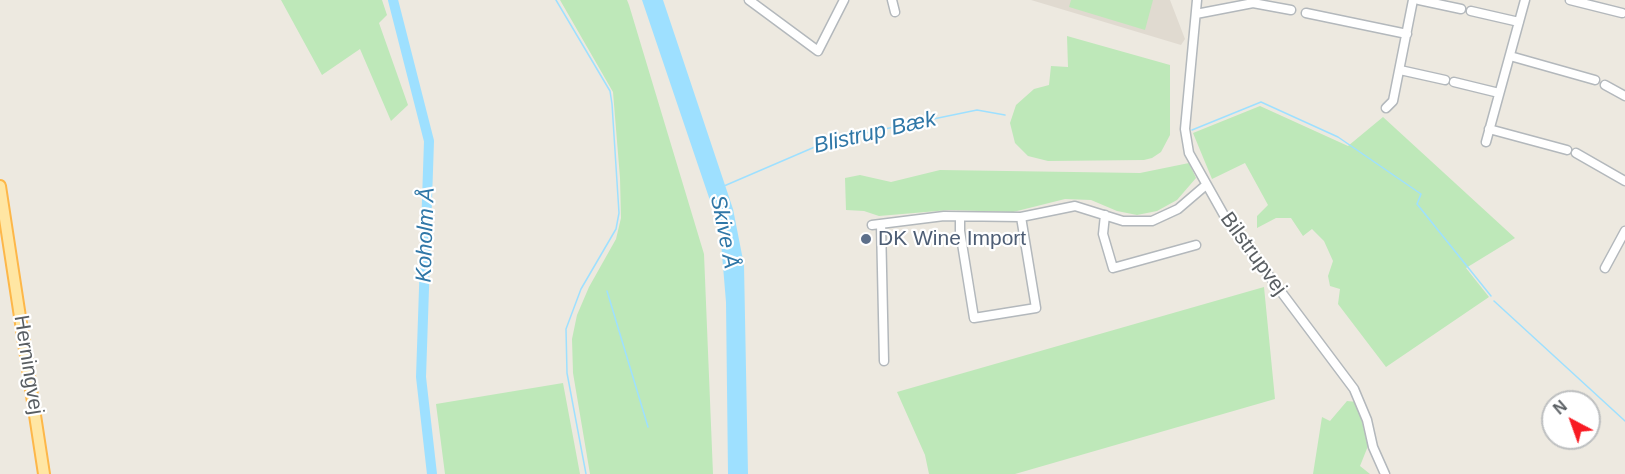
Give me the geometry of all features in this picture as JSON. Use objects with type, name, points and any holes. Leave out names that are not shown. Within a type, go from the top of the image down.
[{"type":"main road","name":"Herningvej","points":[[0,186],[44,474]]},
{"type":"street","points":[[749,0],[818,51],[844,0]]},
{"type":"street","points":[[892,0],[895,12]]},
{"type":"street","name":"Bilstrupvej","points":[[1197,0],[1185,129],[1189,153],[1225,217],[1354,389],[1367,420],[1373,447],[1385,474]]},
{"type":"street","points":[[1386,108],[1393,101],[1413,0]]},
{"type":"street","points":[[1419,0],[1461,9]]},
{"type":"street","points":[[1486,142],[1525,0]]},
{"type":"street","points":[[1570,0],[1622,13]]},
{"type":"street","points":[[1196,14],[1253,3],[1291,10]]},
{"type":"street","points":[[1472,11],[1519,22]]},
{"type":"street","points":[[1306,13],[1407,34]]},
{"type":"street","points":[[1510,56],[1595,80]]},
{"type":"street","points":[[1400,70],[1500,93]]},
{"type":"street","points":[[1605,85],[1625,96]]},
{"type":"street","points":[[1490,129],[1567,150]]},
{"type":"street","points":[[1576,153],[1625,181]]},
{"type":"street","points":[[884,361],[876,225],[927,218],[1021,217],[1075,206],[1123,221],[1152,221],[1178,209],[1206,185]]},
{"type":"street","points":[[1105,215],[1103,234],[1113,268],[1196,245]]},
{"type":"street","points":[[960,217],[960,231],[974,318],[1036,308],[1021,217]]},
{"type":"street","points":[[1605,268],[1622,245],[1625,231]]},
{"type":"shaded area","points":[[1031,0],[1170,0],[1185,39],[1181,45]]},
{"type":"green space","points":[[281,0],[382,0],[387,15],[379,23],[408,105],[391,121],[360,49],[322,75]]},
{"type":"green space","points":[[560,0],[627,0],[629,5],[704,254],[713,474],[590,474],[573,373],[572,339],[577,315],[589,287],[616,239],[621,218],[620,178],[613,92]]},
{"type":"green space","points":[[1071,0],[1153,0],[1145,30],[1069,7]]},
{"type":"green space","points":[[1067,36],[1170,65],[1170,135],[1161,152],[1144,160],[1048,161],[1028,156],[1015,143],[1010,123],[1016,105],[1034,89],[1049,85],[1051,66],[1068,67]]},
{"type":"green space","points":[[1260,106],[1348,146],[1383,117],[1515,238],[1466,268],[1489,297],[1386,367],[1338,304],[1340,289],[1330,286],[1328,276],[1333,261],[1324,241],[1312,229],[1303,236],[1291,218],[1276,218],[1257,228],[1257,216],[1268,205],[1245,163],[1212,179],[1193,133]]},
{"type":"green space","points":[[1189,163],[1196,178],[1177,200],[1157,211],[1137,215],[1117,211],[1091,200],[1065,199],[1013,212],[949,210],[879,216],[864,211],[846,210],[845,178],[860,175],[891,182],[940,170],[1140,173]]},
{"type":"green space","points":[[1264,287],[1275,399],[1015,474],[929,474],[925,455],[897,392]]},
{"type":"green space","points":[[563,383],[580,474],[445,474],[436,404]]},
{"type":"green space","points":[[1347,401],[1357,402],[1368,446],[1360,466],[1370,474],[1313,474],[1322,417],[1330,421]]},
{"type":"water","name":"Skive Å","points":[[642,0],[663,0],[733,209],[744,265],[748,474],[728,474],[726,302],[720,230]]},
{"type":"waterway","name":"Koholm Å","points":[[393,0],[429,141],[421,377],[432,474]]},
{"type":"waterway","points":[[556,0],[610,91],[619,213],[616,229],[581,289],[566,329],[567,373],[586,474]]},
{"type":"waterway","name":"Blistrup Bæk","points":[[1192,130],[1261,102],[1338,137],[1421,194],[1417,204],[1491,296]]},
{"type":"waterway","name":"Blistrup Bæk","points":[[724,186],[831,140],[977,110],[1005,115]]},
{"type":"waterway","points":[[607,291],[648,427]]},
{"type":"waterway","name":"Blistrup Bæk","points":[[1494,301],[1625,421]]},
{"type":"place","name":"DK Wine Import","points":[[866,239]]}]
